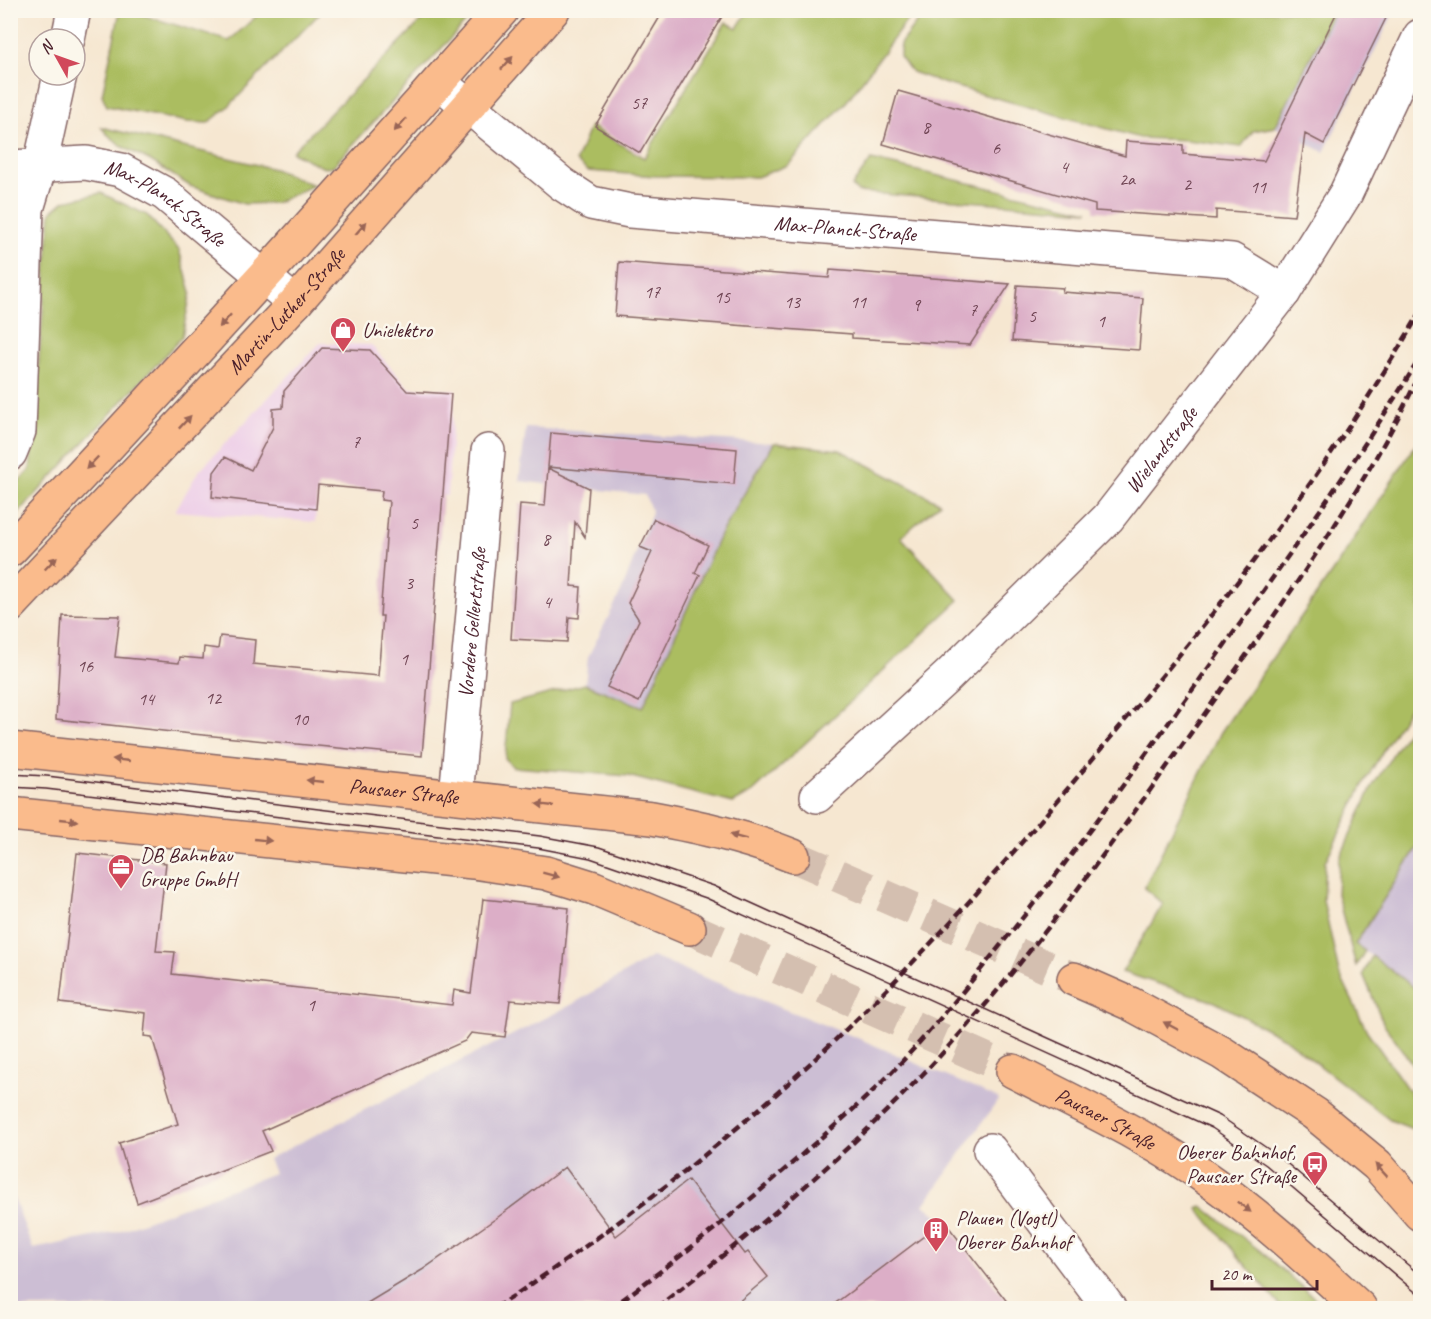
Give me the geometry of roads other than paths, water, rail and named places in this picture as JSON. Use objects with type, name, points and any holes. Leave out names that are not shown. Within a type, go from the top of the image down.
[{"type":"main road","name":"Martin-Luther-Straße","points":[[10,550],[265,278],[502,10]]},
{"type":"main road","name":"Martin-Luther-Straße","points":[[10,606],[295,303],[553,10]]},
{"type":"main road","name":"Pausaer Straße","points":[[15,745],[652,818],[765,844],[793,856]]},
{"type":"main road","points":[[10,814],[473,862],[546,873],[594,888],[689,928]]},
{"type":"main road","points":[[1074,979],[1131,1004],[1222,1053],[1315,1114],[1377,1165],[1420,1214]]},
{"type":"main road","name":"Pausaer Straße","points":[[1013,1071],[1129,1131],[1212,1182],[1276,1231],[1360,1308]]},
{"type":"street","points":[[70,27],[74,10]]},
{"type":"street","name":"Wielandstraße","points":[[817,796],[948,676],[1108,518],[1284,292],[1346,193],[1420,36]]},
{"type":"street","name":"Max-Planck-Straße","points":[[439,82],[562,184],[591,203],[630,212],[1232,260],[1284,292]]},
{"type":"street","points":[[10,453],[19,430],[27,209],[25,167],[55,87]]},
{"type":"street","name":"Max-Planck-Straße","points":[[25,167],[86,163],[121,170],[165,194],[295,303]]},
{"type":"street","name":"Vordere Gellertstraße","points":[[456,796],[488,451]]},
{"type":"street","points":[[990,1150],[1109,1308]]},
{"type":"tunnel","points":[[793,856],[1074,979]]},
{"type":"tunnel","points":[[689,928],[1013,1071]]},
{"type":"tram line","points":[[10,774],[47,776],[540,836],[599,847],[714,886],[1220,1116],[1277,1155],[1420,1275]]},
{"type":"tram line","points":[[10,787],[46,789],[538,848],[590,858],[706,898],[1212,1128],[1266,1165],[1420,1296]]},
{"type":"railway","points":[[495,1308],[660,1191],[766,1103],[866,1010],[983,887],[1051,809],[1236,583],[1330,455],[1420,313]]},
{"type":"railway","points":[[611,1308],[711,1232],[830,1130],[885,1079],[942,1017],[1089,831],[1248,613],[1365,444],[1420,358]]},
{"type":"railway","points":[[656,1308],[760,1225],[859,1137],[922,1075],[1036,943],[1106,851],[1208,709],[1321,546],[1374,461],[1420,374]]},
{"type":"place","name":"Unielektro","points":[[343,353]]},
{"type":"place","name":"DB Bahnbau Gruppe GmbH","points":[[121,890]]},
{"type":"place","name":"Oberer Bahnhof, Pausaer Straße","points":[[1315,1187]]},
{"type":"place","name":"Plauen (Vogtl) Oberer Bahnhof","points":[[936,1253]]}]
